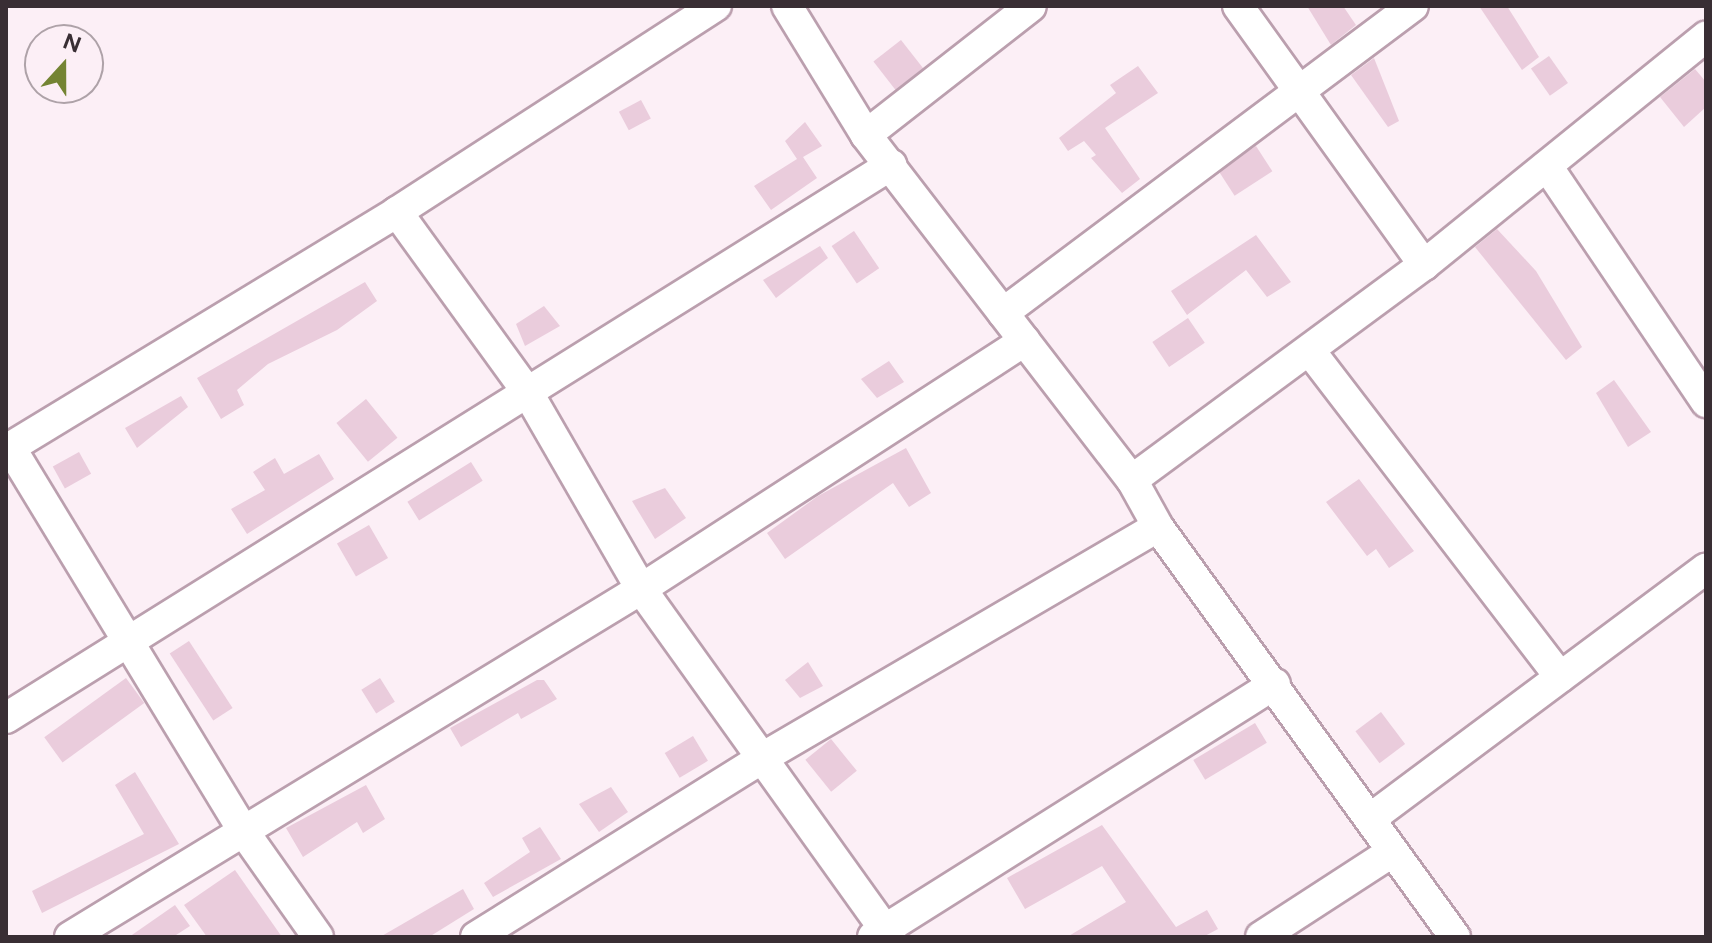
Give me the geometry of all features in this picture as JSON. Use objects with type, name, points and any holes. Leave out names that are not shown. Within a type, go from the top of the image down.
[{"type":"street","points":[[318,937],[244,832],[131,642],[8,448],[397,212],[716,6]]},
{"type":"street","points":[[787,6],[866,135],[1132,480],[1158,527],[1275,684],[1455,937]]},
{"type":"street","points":[[866,135],[1031,6]]},
{"type":"street","points":[[1238,6],[1424,265]]},
{"type":"street","points":[[1003,313],[1413,6]]},
{"type":"street","points":[[1132,480],[1424,265],[1706,37]]},
{"type":"street","points":[[6,718],[891,165]]},
{"type":"street","points":[[1547,166],[1706,402]]},
{"type":"street","points":[[397,212],[528,393],[641,589],[883,935],[1275,684]]},
{"type":"street","points":[[70,937],[641,589],[1025,341]]},
{"type":"street","points":[[1310,351],[1560,677]]},
{"type":"street","points":[[476,937],[762,758],[1158,527]]},
{"type":"street","points":[[1370,819],[1706,569]]},
{"type":"street","points":[[1261,937],[1392,852]]},
{"type":"building","points":[[1307,6],[1343,6],[1356,25],[1331,45]]},
{"type":"building","points":[[1479,6],[1507,6],[1539,57],[1522,70]]},
{"type":"building","points":[[901,40],[923,68],[896,90],[873,62]]},
{"type":"building","points":[[1549,56],[1568,83],[1550,96],[1531,69]]},
{"type":"building","points":[[1374,58],[1399,121],[1388,127],[1351,75]]},
{"type":"building","points":[[1138,66],[1158,93],[1105,128],[1140,179],[1122,193],[1091,158],[1096,155],[1084,141],[1068,151],[1059,138],[1116,93],[1110,85]]},
{"type":"building","points":[[1695,69],[1706,82],[1706,107],[1684,127],[1660,97]]},
{"type":"building","points":[[641,100],[651,119],[629,130],[619,112]]},
{"type":"building","points":[[805,122],[822,146],[803,157],[817,178],[771,210],[754,186],[797,159],[785,141]]},
{"type":"building","points":[[1256,146],[1272,171],[1235,196],[1218,171]]},
{"type":"building","points":[[1497,229],[1536,271],[1582,347],[1566,360],[1475,247]]},
{"type":"building","points":[[854,231],[879,268],[857,283],[832,246]]},
{"type":"building","points":[[1256,235],[1291,282],[1267,297],[1246,270],[1187,315],[1171,291]]},
{"type":"building","points":[[820,246],[828,258],[776,298],[763,280]]},
{"type":"building","points":[[365,282],[377,301],[337,330],[268,364],[237,390],[244,405],[221,419],[197,378]]},
{"type":"building","points":[[544,306],[560,326],[525,346],[516,324]]},
{"type":"building","points":[[1188,318],[1205,343],[1169,367],[1152,342]]},
{"type":"building","points":[[889,361],[904,382],[877,398],[861,379]]},
{"type":"building","points":[[1614,380],[1651,432],[1628,447],[1596,393]]},
{"type":"building","points":[[181,396],[188,407],[137,448],[125,428]]},
{"type":"building","points":[[366,399],[397,438],[368,462],[336,423]]},
{"type":"building","points":[[906,448],[931,493],[909,507],[893,483],[785,559],[767,533],[818,496]]},
{"type":"building","points":[[79,452],[91,474],[65,488],[53,467]]},
{"type":"building","points":[[319,454],[334,479],[247,534],[231,509],[265,490],[253,472],[275,458],[284,474]]},
{"type":"building","points":[[471,462],[483,481],[419,520],[407,502]]},
{"type":"building","points":[[1359,479],[1414,551],[1389,568],[1376,549],[1367,556],[1326,502]]},
{"type":"building","points":[[665,488],[686,518],[655,539],[632,501]]},
{"type":"building","points":[[369,525],[388,558],[356,576],[337,544]]},
{"type":"building","points":[[189,641],[233,708],[213,721],[170,654]]},
{"type":"building","points":[[808,662],[823,686],[800,698],[785,680]]},
{"type":"building","points":[[126,678],[144,703],[63,762],[44,737]]},
{"type":"building","points":[[380,678],[395,702],[376,713],[361,690]]},
{"type":"building","points":[[537,680],[544,680],[557,699],[521,719],[518,713],[461,747],[450,728]]},
{"type":"building","points":[[1381,712],[1405,744],[1380,763],[1355,731]]},
{"type":"building","points":[[1255,723],[1267,743],[1205,780],[1193,760]]},
{"type":"building","points":[[693,736],[708,761],[680,778],[665,753]]},
{"type":"building","points":[[831,739],[857,771],[831,792],[805,760]]},
{"type":"building","points":[[135,772],[179,844],[42,913],[32,891],[144,834],[115,785]]},
{"type":"building","points":[[366,785],[385,819],[363,833],[357,822],[303,857],[286,828]]},
{"type":"building","points":[[611,787],[628,812],[599,832],[579,804]]},
{"type":"building","points":[[1102,825],[1176,927],[1207,910],[1218,929],[1203,937],[1067,937],[1126,902],[1102,866],[1025,909],[1007,878]]},
{"type":"building","points":[[540,827],[561,859],[493,897],[484,883],[530,852],[522,838]]},
{"type":"building","points":[[235,870],[282,937],[207,937],[184,905]]},
{"type":"building","points":[[463,889],[474,909],[429,937],[380,937]]},
{"type":"building","points":[[175,905],[190,926],[173,937],[129,937]]}]
